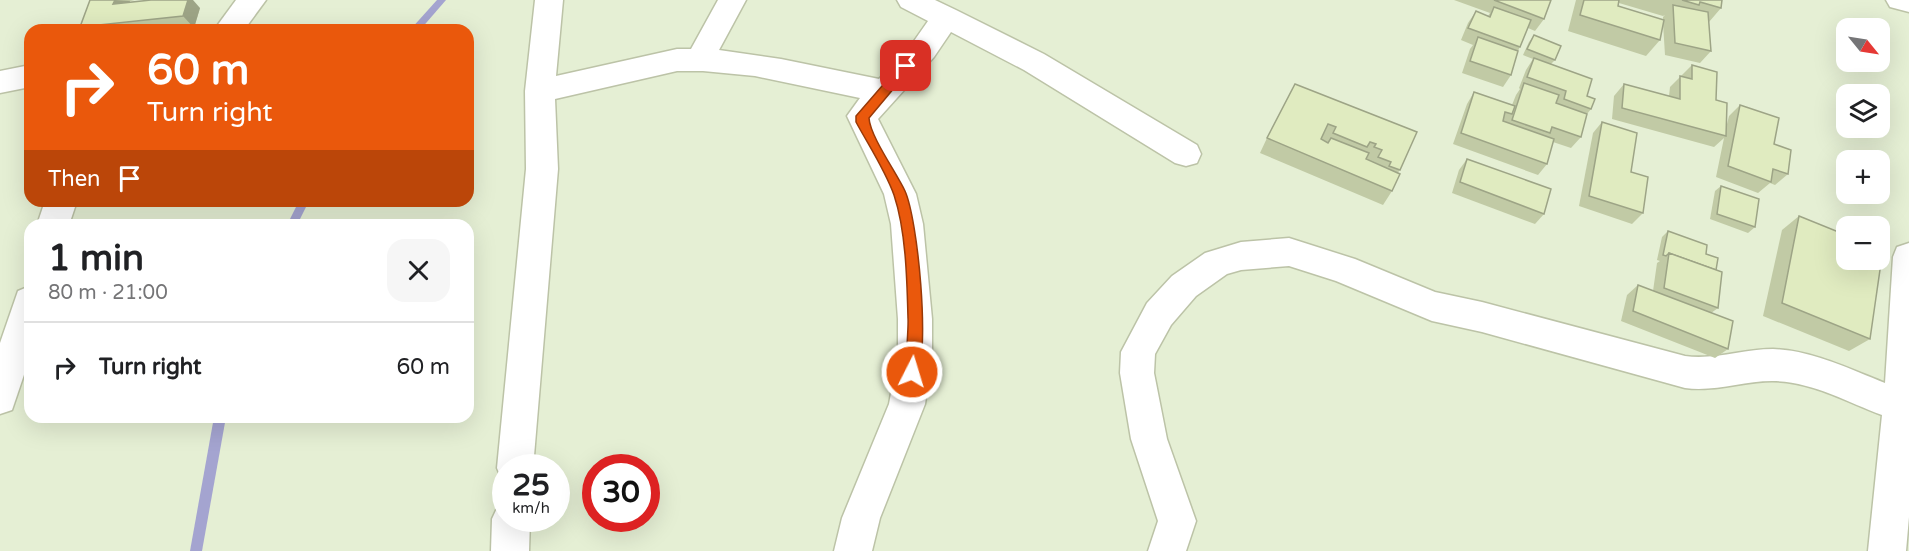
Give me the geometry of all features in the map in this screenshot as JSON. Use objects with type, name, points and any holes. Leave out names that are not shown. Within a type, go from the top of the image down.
[{"type":"street","points":[[233,24],[252,0]]},
{"type":"street","points":[[516,454],[542,169],[540,91],[549,0]]},
{"type":"street","points":[[700,59],[732,0]]},
{"type":"street","points":[[911,0],[1034,62],[1186,154]]},
{"type":"street","points":[[1900,0],[1909,2]]},
{"type":"street","points":[[853,551],[861,518],[907,404],[915,356],[915,319],[907,224],[900,194],[863,122],[864,113],[924,49],[946,17]]},
{"type":"street","points":[[540,91],[677,60],[700,59],[728,61],[883,92]]},
{"type":"street","points":[[0,82],[24,77]]},
{"type":"street","points":[[1167,551],[1177,521],[1149,439],[1138,382],[1138,352],[1159,314],[1184,286],[1217,263],[1241,256],[1289,252],[1343,268],[1432,306],[1482,317],[1685,372],[1706,373],[1769,365],[1786,366],[1817,374],[1901,406]]},
{"type":"street","points":[[1887,551],[1901,406],[1909,257]]},
{"type":"street","points":[[0,398],[24,320]]},
{"type":"street","points":[[510,551],[511,532]]},
{"type":"shaded area","points":[[0,0],[1909,0],[1909,551],[0,551]]},
{"type":"building","points":[[90,0],[115,0],[113,4],[151,0],[188,0],[183,16],[108,24],[81,24]]},
{"type":"building","points":[[1494,0],[1551,0],[1544,19]]},
{"type":"building","points":[[1584,0],[1619,0],[1618,6],[1664,20],[1660,40],[1580,15]]},
{"type":"building","points":[[1682,0],[1722,0],[1721,8]]},
{"type":"building","points":[[1673,5],[1708,12],[1711,51],[1675,43]]},
{"type":"building","points":[[1494,7],[1531,20],[1520,47],[1468,28],[1476,11],[1490,17]]},
{"type":"building","points":[[1534,35],[1561,46],[1555,60],[1527,49]]},
{"type":"building","points":[[1478,37],[1518,51],[1511,75],[1470,61]]},
{"type":"building","points":[[1534,58],[1592,79],[1587,96],[1595,99],[1591,109],[1564,99],[1566,91],[1527,77]]},
{"type":"building","points":[[1692,65],[1717,72],[1716,100],[1727,103],[1726,136],[1622,108],[1624,84],[1680,99],[1680,76],[1692,79]]},
{"type":"building","points":[[1524,83],[1559,95],[1556,103],[1587,114],[1581,137],[1552,127],[1550,133],[1512,120]]},
{"type":"building","points":[[1295,84],[1417,132],[1400,170],[1389,166],[1391,162],[1378,157],[1382,150],[1374,147],[1376,144],[1370,142],[1367,147],[1333,133],[1336,127],[1328,124],[1321,139],[1328,143],[1331,138],[1369,153],[1366,159],[1400,174],[1392,191],[1267,138]]},
{"type":"building","points":[[1474,92],[1515,106],[1512,114],[1505,112],[1503,121],[1554,139],[1547,164],[1461,133]]},
{"type":"building","points":[[1740,105],[1779,118],[1774,144],[1791,150],[1788,174],[1773,169],[1771,182],[1728,166]]},
{"type":"building","points":[[1602,122],[1637,133],[1631,172],[1648,177],[1643,213],[1589,196]]},
{"type":"building","points":[[1467,159],[1551,189],[1544,214],[1460,182]]},
{"type":"building","points":[[1721,186],[1759,199],[1755,227],[1717,214]]},
{"type":"building","points":[[1799,216],[1836,231],[1836,270],[1880,270],[1870,339],[1782,303]]},
{"type":"building","points":[[1668,231],[1707,245],[1706,254],[1718,258],[1716,270],[1669,253],[1666,256],[1663,255]]},
{"type":"building","points":[[1669,253],[1722,272],[1718,308],[1664,288]]},
{"type":"building","points":[[1638,285],[1733,321],[1728,349],[1633,311]]},
{"type":"waterway","points":[[420,24],[442,0]]},
{"type":"waterway","points":[[295,219],[301,207]]},
{"type":"waterway","points":[[196,551],[219,423]]},
{"type":"route","points":[[906,66],[862,116],[900,194],[907,224],[915,319],[915,356],[912,372]]}]
